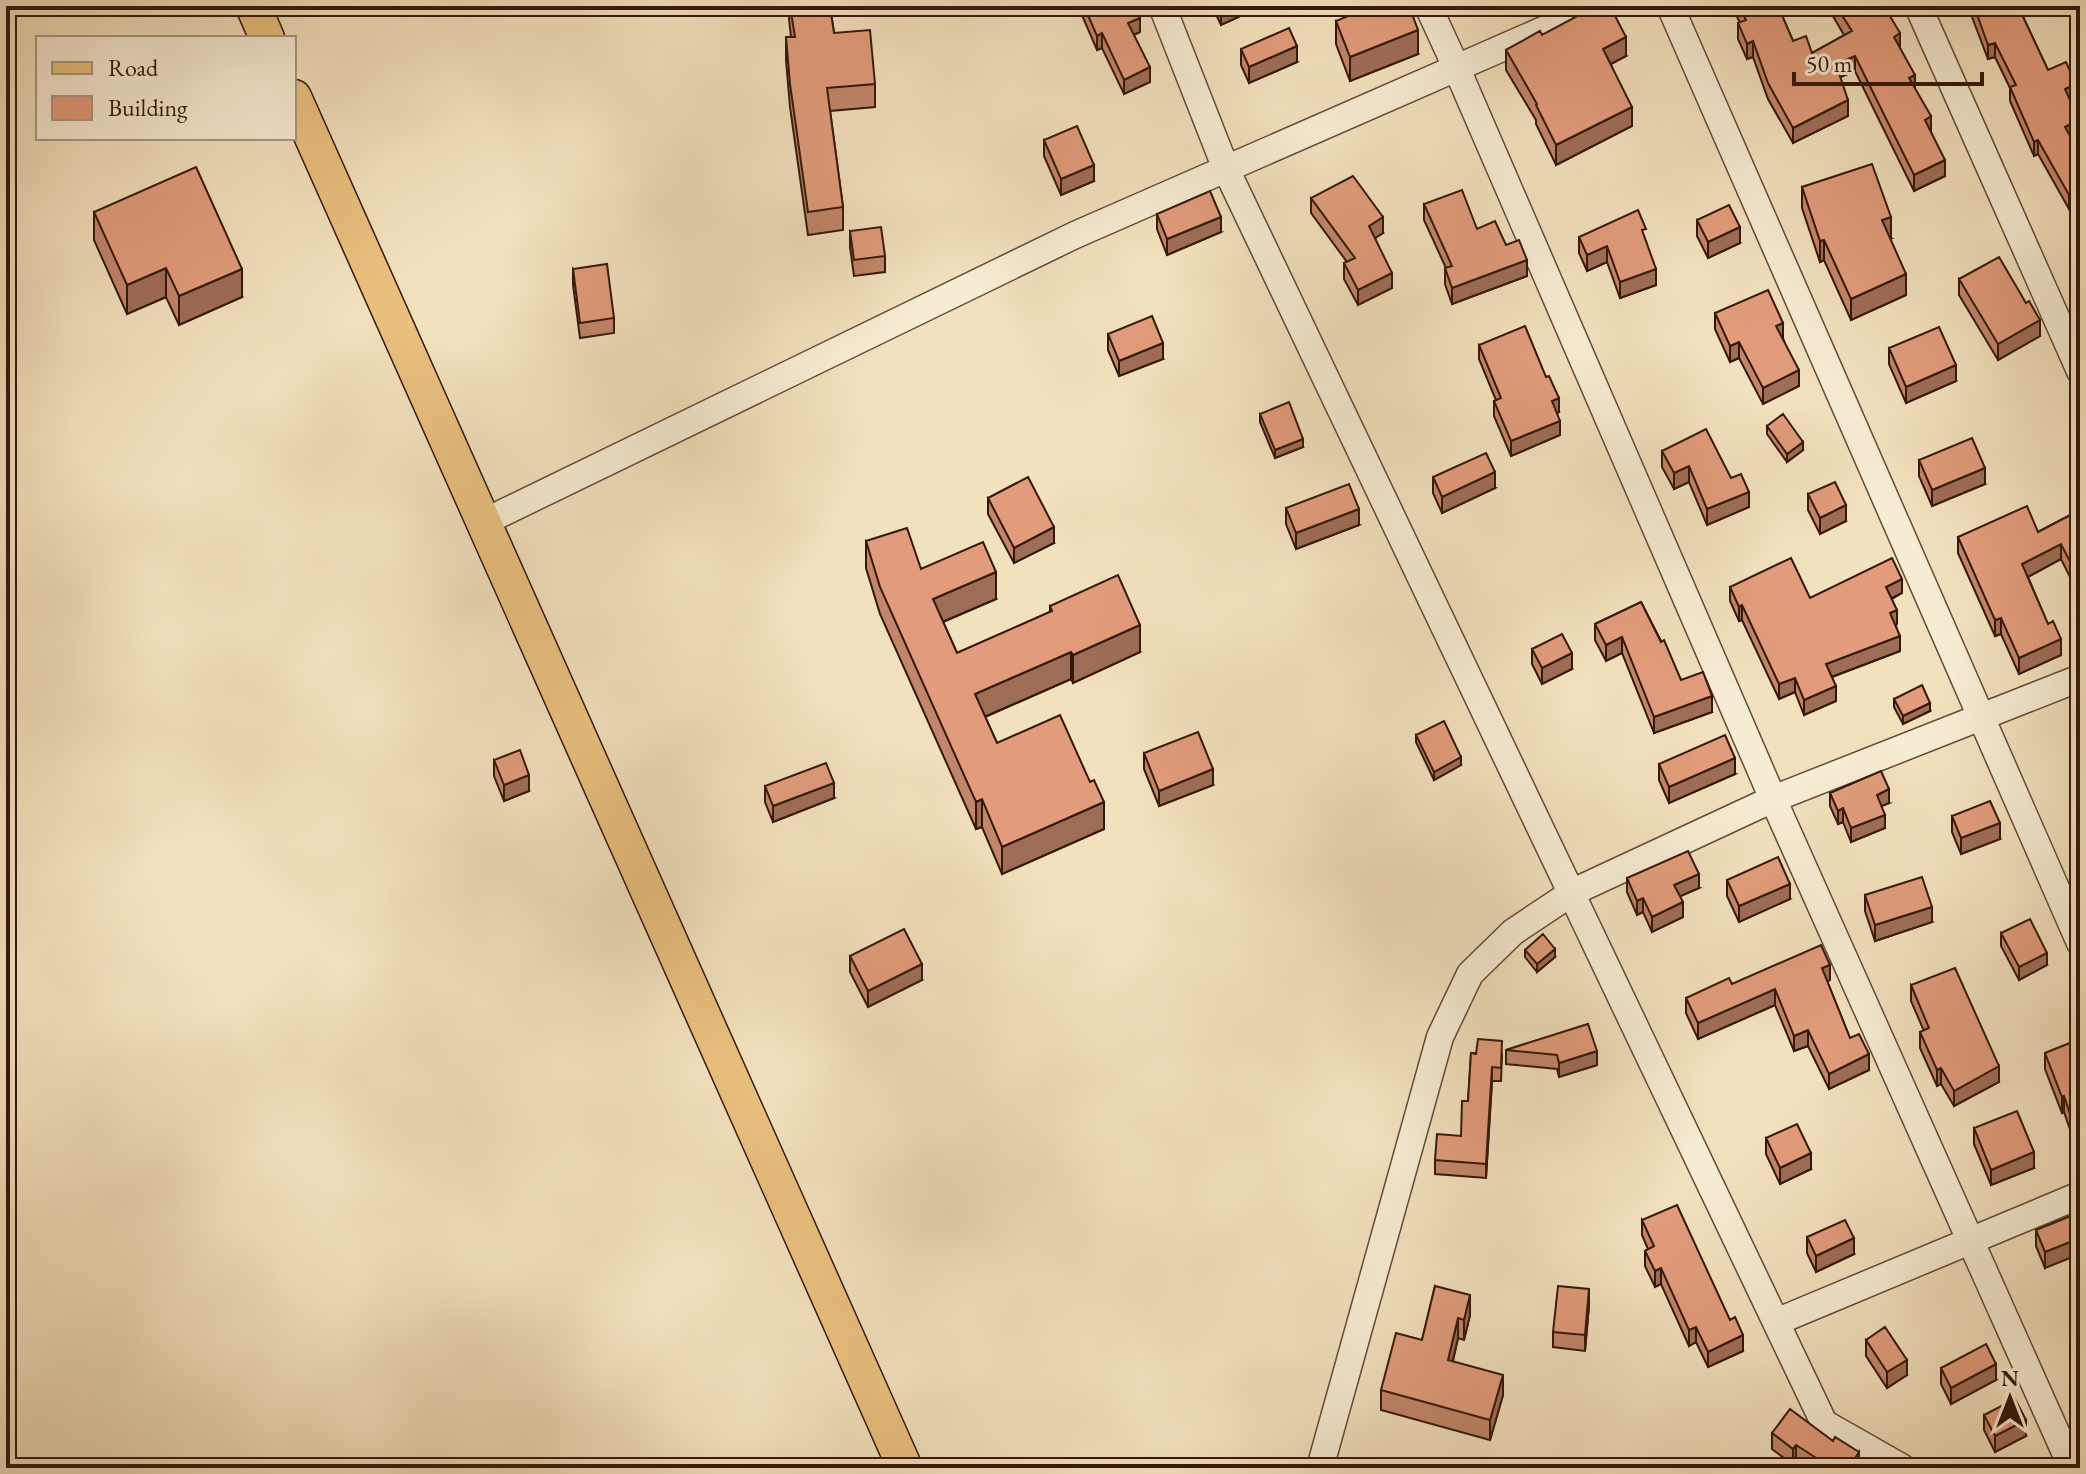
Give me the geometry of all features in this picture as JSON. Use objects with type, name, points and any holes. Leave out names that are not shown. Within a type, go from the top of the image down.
[{"type":"main road","points":[[253,6],[266,36]]},
{"type":"main road","points":[[296,101],[905,1468]]},
{"type":"street","points":[[1162,6],[1226,169],[1824,1423],[1903,1468]]},
{"type":"street","points":[[1428,6],[1773,799],[2072,1468]]},
{"type":"street","points":[[484,522],[1075,235],[1598,6]]},
{"type":"street","points":[[1670,6],[2080,943]]},
{"type":"street","points":[[1918,6],[2080,371]]},
{"type":"street","points":[[1320,1468],[1440,1037],[1470,974],[1513,932],[1573,892],[1773,799],[2080,678]]},
{"type":"street","points":[[1776,1322],[2080,1195]]},
{"type":"building","points":[[790,6],[830,6],[834,33],[870,30],[875,84],[827,88],[843,207],[808,212],[790,84],[786,37],[795,37]]},
{"type":"building","points":[[1084,6],[1136,6],[1140,18],[1128,23],[1150,67],[1124,80],[1102,33],[1097,36]]},
{"type":"building","points":[[1372,6],[1409,6],[1418,30],[1350,57],[1336,21]]},
{"type":"building","points":[[1596,6],[1610,6],[1626,37],[1603,49],[1632,107],[1556,145],[1506,50]]},
{"type":"building","points":[[1739,6],[1778,6],[1793,41],[1806,36],[1812,53],[1852,31],[1836,6],[1884,6],[1900,33],[1894,37],[1915,75],[1909,78],[1931,116],[1925,120],[1945,160],[1914,175],[1855,56],[1836,64],[1848,100],[1793,128],[1768,83],[1753,41],[1747,44],[1738,23],[1746,20]]},
{"type":"building","points":[[1974,6],[2018,6],[2048,70],[2066,62],[2076,84],[2065,89],[2079,120],[2065,127],[2080,154],[2080,189],[2069,195],[2038,140],[2034,142],[2010,87],[2016,85],[1995,43],[1988,45]]},
{"type":"building","points":[[1289,28],[1297,46],[1249,67],[1241,49]]},
{"type":"building","points":[[1077,126],[1094,165],[1061,179],[1044,140]]},
{"type":"building","points":[[1872,164],[1891,217],[1882,220],[1906,274],[1851,299],[1824,240],[1820,241],[1802,187]]},
{"type":"building","points":[[196,167],[242,269],[179,296],[166,268],[127,285],[94,212]]},
{"type":"building","points":[[1353,176],[1383,217],[1369,226],[1392,273],[1358,290],[1344,263],[1355,258],[1311,198]]},
{"type":"building","points":[[1462,190],[1477,229],[1495,221],[1506,245],[1519,240],[1527,260],[1452,288],[1445,268],[1452,266],[1424,204]]},
{"type":"building","points":[[1210,191],[1221,217],[1167,239],[1157,214]]},
{"type":"building","points":[[1729,205],[1740,227],[1708,242],[1697,220]]},
{"type":"building","points":[[1638,210],[1656,269],[1620,282],[1607,246],[1587,255],[1579,237]]},
{"type":"building","points":[[881,227],[885,256],[854,260],[850,231]]},
{"type":"building","points":[[1999,257],[2026,303],[2029,301],[2040,320],[1998,344],[1959,279]]},
{"type":"building","points":[[607,264],[614,318],[580,323],[573,269]]},
{"type":"building","points":[[1768,290],[1783,323],[1776,326],[1799,370],[1763,388],[1739,342],[1730,346],[1715,313]]},
{"type":"building","points":[[1152,316],[1163,343],[1119,361],[1108,334]]},
{"type":"building","points":[[1525,326],[1546,377],[1549,376],[1559,398],[1552,401],[1560,421],[1511,441],[1494,401],[1501,398],[1479,345]]},
{"type":"building","points":[[1939,327],[1956,365],[1906,387],[1889,348]]},
{"type":"building","points":[[1289,402],[1303,439],[1275,450],[1260,414]]},
{"type":"building","points":[[1783,414],[1803,442],[1787,454],[1767,426]]},
{"type":"building","points":[[1706,429],[1731,478],[1741,474],[1749,492],[1707,509],[1689,466],[1674,473],[1662,451]]},
{"type":"building","points":[[1972,438],[1985,468],[1932,490],[1919,460]]},
{"type":"building","points":[[1486,453],[1495,472],[1442,497],[1433,477]]},
{"type":"building","points":[[1028,477],[1054,527],[1014,548],[988,498]]},
{"type":"building","points":[[1835,482],[1846,505],[1820,518],[1808,494]]},
{"type":"building","points":[[1349,484],[1359,509],[1296,533],[1286,508]]},
{"type":"building","points":[[2027,506],[2038,532],[2080,510],[2080,579],[2061,544],[2022,564],[2048,624],[2053,621],[2061,639],[2019,658],[2001,618],[1995,620],[1958,537]]},
{"type":"building","points":[[907,528],[921,569],[983,542],[996,572],[933,599],[957,653],[1052,611],[1050,606],[1118,575],[1140,625],[975,694],[997,743],[1060,715],[1090,782],[1094,780],[1104,802],[1002,847],[982,799],[976,802],[880,587],[866,541]]},
{"type":"building","points":[[1791,558],[1810,598],[1892,558],[1902,579],[1886,587],[1897,610],[1890,613],[1900,636],[1826,664],[1836,686],[1804,700],[1795,678],[1779,684],[1742,605],[1739,607],[1730,587]]},
{"type":"building","points":[[1641,602],[1661,642],[1664,640],[1681,680],[1703,672],[1712,696],[1654,717],[1622,637],[1606,645],[1595,624]]},
{"type":"building","points":[[1562,634],[1572,653],[1542,668],[1532,649]]},
{"type":"building","points":[[1922,685],[1930,703],[1903,716],[1894,699]]},
{"type":"building","points":[[1444,721],[1461,757],[1434,772],[1416,735]]},
{"type":"building","points":[[1198,732],[1213,769],[1159,791],[1144,753]]},
{"type":"building","points":[[1725,735],[1735,758],[1669,787],[1659,764]]},
{"type":"building","points":[[520,750],[529,775],[504,785],[494,760]]},
{"type":"building","points":[[826,763],[834,783],[773,806],[765,786]]},
{"type":"building","points":[[1881,771],[1889,789],[1877,795],[1885,815],[1851,828],[1843,808],[1838,811],[1830,793]]},
{"type":"building","points":[[2080,797],[2080,822],[2071,800]]},
{"type":"building","points":[[1990,801],[2000,823],[1961,838],[1952,816]]},
{"type":"building","points":[[1688,851],[1699,874],[1674,885],[1683,902],[1652,917],[1643,898],[1637,901],[1627,878]]},
{"type":"building","points":[[1778,857],[1790,884],[1739,906],[1727,880]]},
{"type":"building","points":[[1922,877],[1932,907],[1875,925],[1865,895]]},
{"type":"building","points":[[2030,919],[2047,953],[2019,967],[2001,933]]},
{"type":"building","points":[[904,929],[922,964],[868,991],[850,956]]},
{"type":"building","points":[[1543,934],[1555,949],[1537,964],[1525,950]]},
{"type":"building","points":[[1821,945],[1830,965],[1822,968],[1850,1038],[1859,1034],[1869,1054],[1829,1074],[1808,1030],[1794,1036],[1775,989],[1698,1023],[1686,998],[1729,978],[1732,984]]},
{"type":"building","points":[[1955,968],[1999,1066],[1954,1091],[1941,1068],[1937,1070],[1920,1032],[1929,1028],[1911,985]]},
{"type":"building","points":[[1588,1024],[1597,1051],[1559,1063],[1557,1055],[1506,1050]]},
{"type":"building","points":[[1478,1039],[1502,1041],[1501,1068],[1492,1067],[1486,1164],[1435,1160],[1437,1134],[1461,1136],[1462,1101],[1468,1101],[1471,1053],[1476,1054]]},
{"type":"building","points":[[2080,1039],[2080,1136],[2078,1137],[2045,1053]]},
{"type":"building","points":[[2017,1111],[2034,1152],[1991,1170],[1974,1128]]},
{"type":"building","points":[[1797,1124],[1811,1153],[1780,1168],[1766,1138]]},
{"type":"building","points":[[1677,1205],[1730,1320],[1735,1317],[1743,1335],[1708,1352],[1696,1327],[1689,1330],[1661,1268],[1655,1271],[1645,1251],[1654,1246],[1642,1220]]},
{"type":"building","points":[[2078,1213],[2080,1238],[2045,1252],[2036,1230]]},
{"type":"building","points":[[1845,1220],[1854,1238],[1816,1256],[1807,1237]]},
{"type":"building","points":[[1435,1286],[1470,1295],[1464,1320],[1458,1318],[1448,1360],[1503,1375],[1490,1420],[1381,1390],[1396,1333],[1422,1340]]},
{"type":"building","points":[[1558,1286],[1589,1289],[1585,1335],[1553,1332]]},
{"type":"building","points":[[1885,1327],[1907,1360],[1887,1372],[1866,1340]]},
{"type":"building","points":[[1986,1344],[1996,1364],[1951,1388],[1941,1368]]},
{"type":"building","points":[[2015,1399],[2026,1420],[1995,1436],[1984,1415]]},
{"type":"building","points":[[1790,1409],[1833,1441],[1835,1437],[1859,1452],[1849,1468],[1832,1468],[1796,1445],[1793,1449],[1772,1433]]}]
